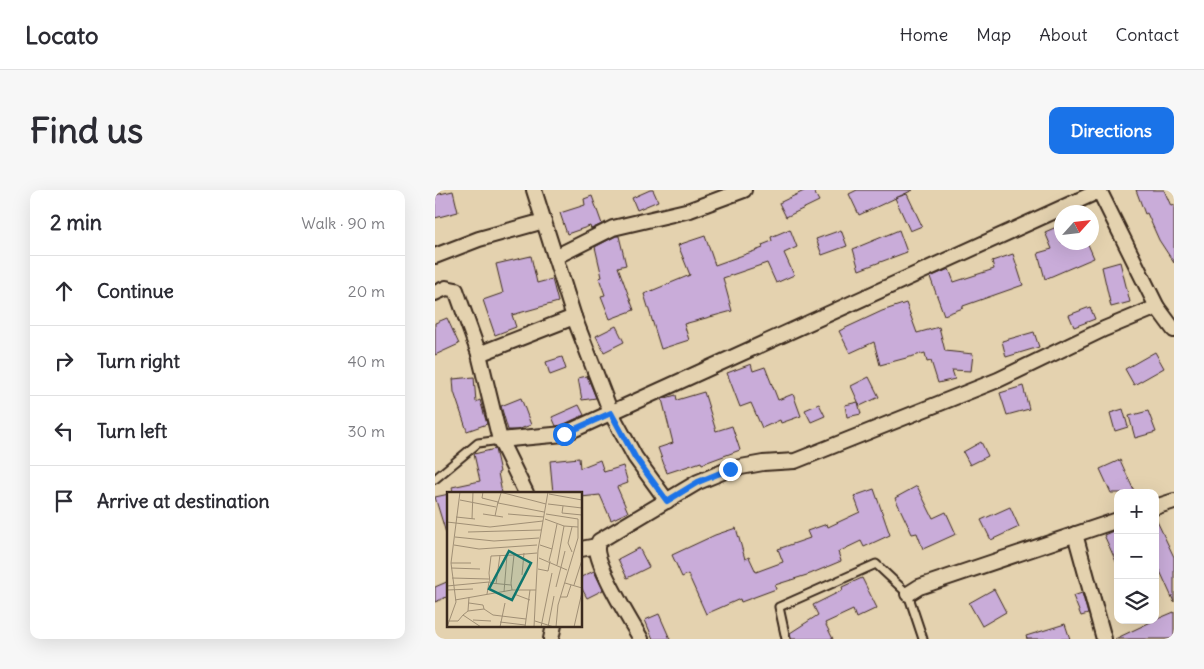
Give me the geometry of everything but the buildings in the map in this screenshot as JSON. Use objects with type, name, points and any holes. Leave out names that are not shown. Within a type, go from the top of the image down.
[{"type":"street","points":[[534,190],[574,317],[611,413],[635,457],[667,501]]},
{"type":"street","points":[[555,257],[613,228],[690,210],[743,190]]},
{"type":"street","points":[[499,440],[564,434],[1099,190],[1157,307],[1174,330]]},
{"type":"street","points":[[435,256],[479,239],[544,221]]},
{"type":"street","points":[[435,293],[446,288],[456,290],[479,354],[499,440],[525,492]]},
{"type":"street","points":[[641,639],[604,572],[597,551],[599,541],[698,482],[730,469],[763,463],[795,461],[998,380],[1104,329],[1157,307]]},
{"type":"street","points":[[479,354],[574,317]]},
{"type":"street","points":[[1159,506],[1174,501]]},
{"type":"street","points":[[908,594],[919,587],[1114,521]]},
{"type":"street","points":[[1075,534],[1104,639]]},
{"type":"street","points":[[583,549],[597,546]]},
{"type":"lane","points":[[435,479],[478,443],[499,440]]},
{"type":"lane","points":[[786,639],[779,607],[876,564],[908,594],[923,639]]},
{"type":"route","points":[[564,434],[611,413],[635,457],[667,501],[698,482],[730,469]]}]
